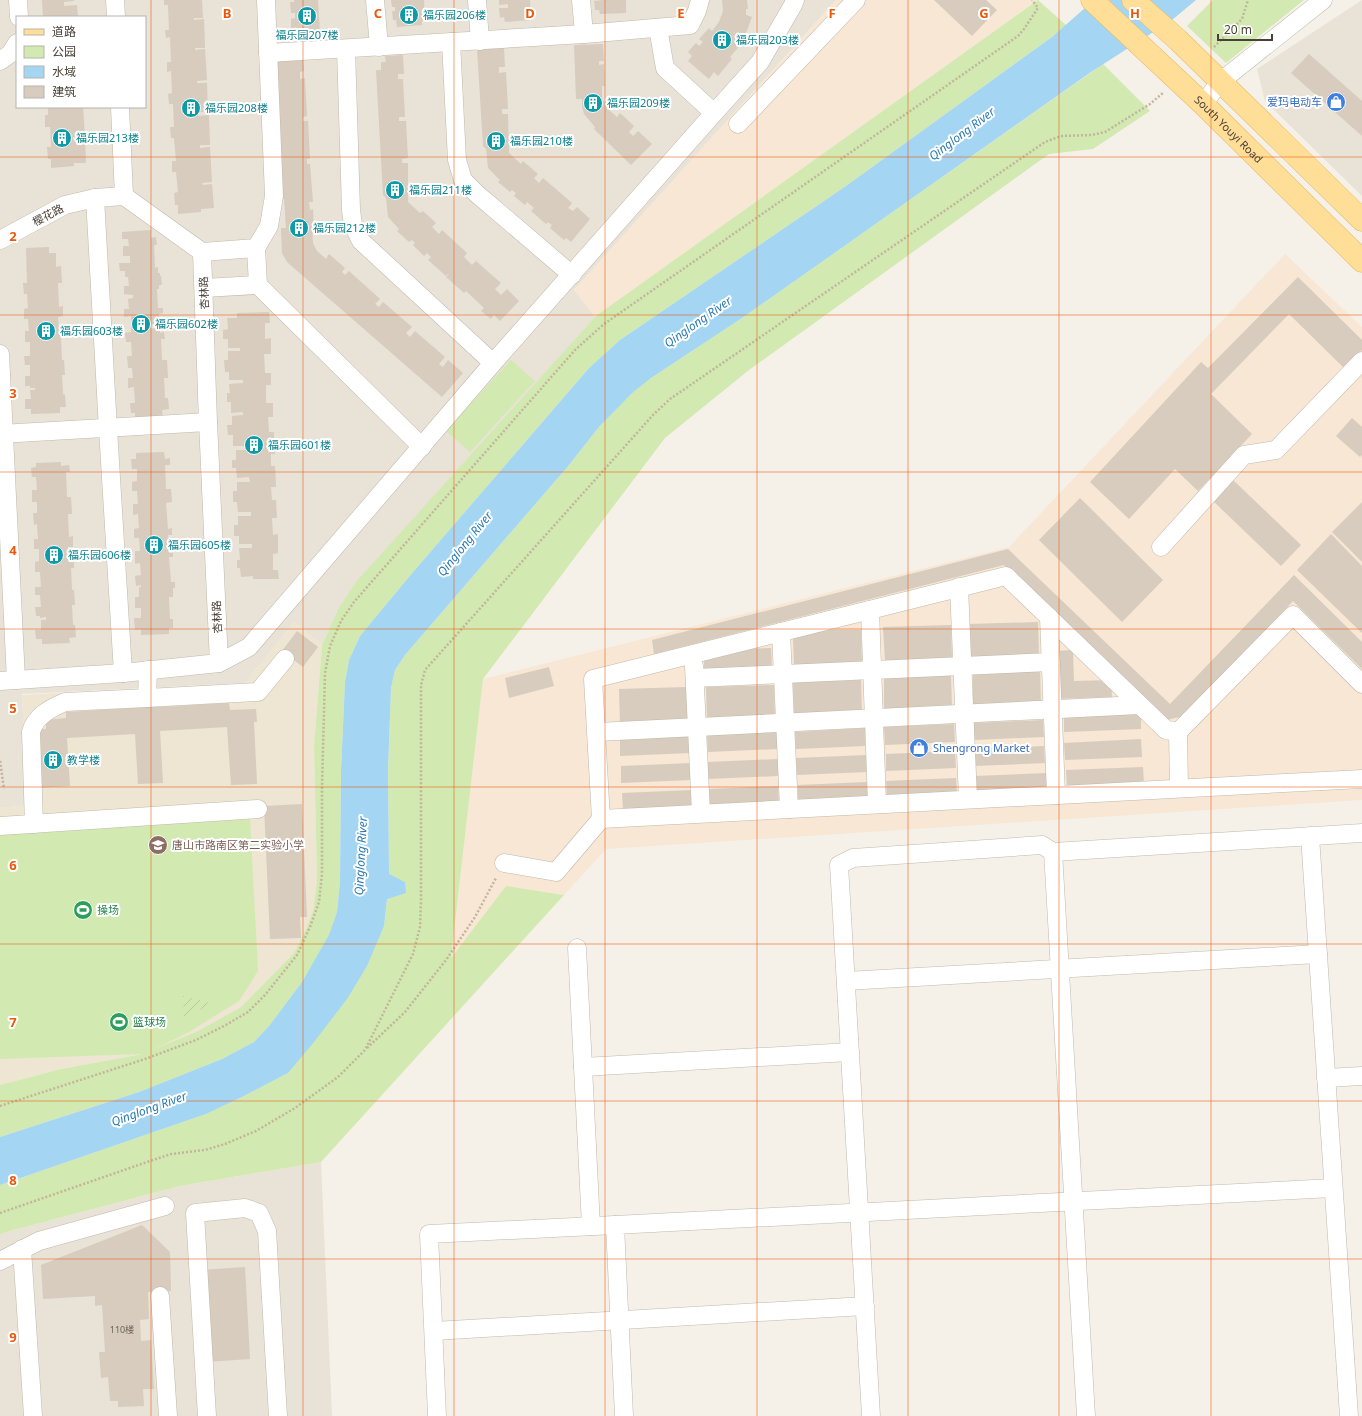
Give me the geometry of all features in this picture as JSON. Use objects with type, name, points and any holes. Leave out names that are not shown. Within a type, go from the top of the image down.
[{"type":"main road","name":"South Youyi Road","points":[[1092,0],[1203,104],[1362,261]]},
{"type":"main road","points":[[1133,0],[1178,40],[1362,220]]},
{"type":"street","points":[[18,0],[19,16]]},
{"type":"street","points":[[115,0],[116,16]]},
{"type":"street","points":[[266,0],[274,196],[269,226],[256,248],[258,285],[422,447]]},
{"type":"street","points":[[375,0],[379,47]]},
{"type":"street","points":[[478,0],[480,41]]},
{"type":"street","points":[[581,0],[584,34]]},
{"type":"street","points":[[268,54],[584,34],[690,25],[697,11],[700,0]]},
{"type":"street","points":[[0,354],[8,681],[123,673],[219,663],[250,647],[493,363],[760,62],[795,0]]},
{"type":"street","points":[[738,124],[856,0]]},
{"type":"street","points":[[1203,104],[1220,82],[1323,0]]},
{"type":"street","points":[[658,28],[665,68],[714,113]]},
{"type":"street","points":[[451,42],[457,160],[463,180],[477,194],[572,275]]},
{"type":"street","points":[[0,61],[10,54],[16,45]]},
{"type":"street","points":[[346,49],[351,210],[353,225],[361,241],[493,363]]},
{"type":"street","points":[[120,108],[124,196],[202,252],[256,248]]},
{"type":"street","name":"樱花路","points":[[0,240],[65,205],[96,198],[124,196]]},
{"type":"street","points":[[96,198],[123,673]]},
{"type":"street","name":"杏林路","points":[[202,252],[219,663]]},
{"type":"street","points":[[204,288],[258,285]]},
{"type":"street","points":[[1161,547],[1244,455],[1276,450],[1362,361]]},
{"type":"street","points":[[2,434],[208,422]]},
{"type":"street","points":[[504,863],[556,872],[602,818],[593,679],[1006,576],[1166,730],[1178,732]]},
{"type":"street","points":[[959,588],[968,799]]},
{"type":"street","points":[[870,610],[877,804]]},
{"type":"street","points":[[1179,788],[1178,732],[1293,615],[1362,684]]},
{"type":"street","points":[[1049,617],[1056,795]]},
{"type":"street","points":[[781,632],[789,809]]},
{"type":"street","points":[[694,653],[701,813]]},
{"type":"street","points":[[34,824],[31,732],[33,725],[42,715],[54,707],[65,702],[258,692],[285,659]]},
{"type":"street","points":[[695,678],[1051,662]]},
{"type":"street","points":[[147,698],[148,670]]},
{"type":"street","points":[[597,732],[1139,705]]},
{"type":"street","points":[[602,818],[1362,779]]},
{"type":"street","points":[[0,826],[258,809]]},
{"type":"street","points":[[871,1416],[839,865],[853,858],[1042,845],[1053,852],[1362,833]]},
{"type":"street","points":[[1310,836],[1349,1416]]},
{"type":"street","points":[[1053,852],[1086,1416]]},
{"type":"street","points":[[577,948],[591,1226]]},
{"type":"street","points":[[846,980],[1061,970],[1318,954]]},
{"type":"street","points":[[583,1067],[850,1052]]},
{"type":"street","points":[[1326,1078],[1362,1076]]},
{"type":"street","points":[[438,1416],[429,1234],[1333,1188]]},
{"type":"street","points":[[0,1261],[39,1240],[164,1206]]},
{"type":"street","points":[[207,1416],[195,1213],[246,1208],[259,1213],[267,1231],[278,1416]]},
{"type":"street","points":[[615,1225],[624,1416]]},
{"type":"street","points":[[22,1249],[33,1416]]},
{"type":"street","points":[[160,1296],[168,1416]]},
{"type":"street","points":[[434,1331],[865,1306]]},
{"type":"path","points":[[0,1106],[145,1059],[196,1040],[248,1012],[265,995],[297,955],[310,927],[319,902],[322,874],[322,788],[325,674],[330,646],[341,621],[354,602],[575,350],[604,324],[1018,36],[1024,30],[1038,8],[1032,0]]},
{"type":"path","points":[[1198,61],[1242,19],[1248,0]]},
{"type":"path","points":[[365,1050],[413,954],[420,927],[421,685],[425,670],[643,426],[670,399],[1045,142],[1061,136],[1092,135],[1106,132],[1150,104],[1167,90]]},
{"type":"path","points":[[0,761],[4,789]]},
{"type":"path","points":[[0,1214],[150,1160],[170,1154],[206,1150],[225,1144],[256,1132],[295,1108],[338,1077],[405,1012],[446,960],[475,917],[504,863]]},
{"type":"shaded area","points":[[0,0],[836,0],[574,290],[596,316],[338,609],[322,645],[294,622],[245,683],[22,694],[27,805],[0,808]]},
{"type":"shaded area","points":[[836,0],[1038,0],[595,317],[574,290]]},
{"type":"shaded area","points":[[1362,0],[1362,196],[1265,101],[1257,69]]},
{"type":"shaded area","name":"Shengrong Market","points":[[1285,254],[1362,327],[1362,800],[606,849],[564,895],[506,886],[451,959],[483,679],[1009,547]]},
{"type":"shaded area","name":"唐山市路南区第二实验小学","points":[[294,622],[322,645],[314,746],[317,881],[313,911],[294,953],[241,1007],[196,1032],[146,1053],[61,1069],[0,1085],[0,808],[27,805],[22,695],[245,683]]},
{"type":"shaded area","points":[[321,1162],[332,1416],[0,1416],[0,1235],[6,1232],[180,1186]]},
{"type":"green space","points":[[1038,0],[1066,25],[1052,37],[846,186],[620,340],[589,368],[360,636],[349,660],[345,682],[341,771],[340,882],[337,912],[330,935],[302,982],[269,1026],[254,1042],[222,1059],[139,1092],[0,1137],[0,1085],[61,1069],[142,1054],[0,1059],[0,834],[250,818],[258,971],[239,1001],[189,1032],[154,1049],[196,1032],[241,1007],[294,953],[313,911],[317,881],[314,746],[322,645],[338,609],[356,582],[596,316]]},
{"type":"green space","points":[[1213,0],[1304,0],[1226,63],[1187,26]]},
{"type":"green space","points":[[1103,64],[1150,111],[1093,149],[1049,154],[749,370],[665,438],[483,679],[451,958],[506,886],[564,895],[321,1162],[180,1186],[6,1232],[0,1235],[0,1185],[206,1114],[288,1073],[384,926],[387,899],[405,882],[389,875],[388,770],[391,688],[395,670],[405,655],[569,465],[599,427],[631,393],[651,378],[742,318]]},
{"type":"green space","points":[[511,360],[535,381],[470,452],[446,431]]},
{"type":"green space","points":[[183,996],[214,1004],[184,1016]]},
{"type":"water","name":"Qinglong River","points":[[1094,0],[1196,0],[1172,20],[1091,72],[742,318],[651,378],[632,393],[599,427],[569,465],[405,655],[395,670],[391,688],[388,770],[389,874],[405,882],[406,893],[387,899],[384,926],[367,966],[347,999],[288,1073],[206,1114],[0,1185],[0,1137],[139,1092],[222,1059],[254,1042],[269,1026],[302,982],[329,935],[337,912],[340,882],[341,771],[345,682],[349,660],[360,636],[589,368],[620,340],[846,186],[1052,37]]},
{"type":"building","points":[[42,0],[74,0],[64,2],[64,6],[77,5],[78,16],[43,16]]},
{"type":"building","name":"福乐园208楼","points":[[164,0],[202,0],[203,18],[194,18],[194,20],[204,19],[205,48],[195,48],[195,50],[205,49],[207,80],[197,81],[197,83],[207,83],[208,112],[198,112],[198,116],[209,115],[210,145],[200,145],[200,148],[210,147],[212,182],[202,183],[203,185],[212,184],[214,208],[201,209],[201,212],[178,214],[178,205],[175,205],[174,193],[178,192],[176,172],[172,172],[172,161],[176,161],[174,138],[171,138],[170,127],[174,127],[173,104],[169,104],[168,94],[172,93],[171,71],[167,72],[167,62],[171,62],[170,37],[166,38],[165,30],[169,30],[168,5],[164,5]]},
{"type":"building","name":"福乐园207楼","points":[[294,0],[318,0],[320,33],[296,34],[295,30],[291,30],[291,19],[295,18],[295,13],[291,13],[290,2],[294,2]]},
{"type":"building","name":"福乐园206楼","points":[[391,0],[424,0],[425,21],[422,21],[422,25],[397,27],[396,20],[393,20],[392,11],[395,11],[395,7],[392,7]]},
{"type":"building","points":[[499,0],[530,0],[531,20],[505,22],[504,17],[500,18],[499,8],[508,8],[508,4],[499,5]]},
{"type":"building","points":[[626,0],[626,13],[600,14],[599,10],[595,10],[594,1]]},
{"type":"building","name":"福乐园203楼","points":[[722,0],[747,0],[748,9],[746,9],[746,15],[752,17],[742,43],[730,57],[732,59],[718,76],[714,72],[709,79],[688,61],[692,56],[688,52],[696,43],[699,46],[703,42],[699,39],[709,28],[712,31],[719,22],[723,11]]},
{"type":"building","points":[[934,0],[986,0],[997,10],[972,36]]},
{"type":"building","name":"福乐园209楼","points":[[603,44],[604,61],[599,61],[599,65],[604,64],[605,86],[602,86],[602,98],[608,109],[617,117],[620,113],[634,126],[629,132],[633,136],[638,131],[652,144],[631,165],[594,129],[595,127],[584,114],[582,99],[576,99],[574,45]]},
{"type":"building","name":"福乐园210楼","points":[[504,48],[505,67],[499,67],[499,73],[506,72],[508,109],[502,109],[502,114],[508,114],[509,153],[521,164],[523,161],[538,174],[534,178],[539,183],[543,178],[572,203],[568,208],[573,211],[577,207],[590,219],[571,242],[566,238],[564,240],[550,228],[552,225],[548,222],[546,224],[531,211],[534,208],[527,202],[525,205],[514,196],[516,193],[512,190],[510,192],[498,182],[500,180],[488,168],[486,149],[483,146],[477,49]]},
{"type":"building","points":[[1309,54],[1362,101],[1362,136],[1291,73]]},
{"type":"building","name":"福乐园211楼","points":[[403,55],[404,74],[398,74],[398,79],[403,79],[405,117],[399,117],[399,121],[406,121],[408,158],[402,159],[402,163],[408,163],[408,202],[420,213],[423,211],[436,223],[432,227],[439,234],[442,230],[467,253],[464,257],[472,265],[476,261],[501,283],[495,289],[501,295],[507,289],[519,301],[500,321],[494,315],[491,319],[481,311],[484,308],[466,291],[464,293],[446,277],[449,274],[446,276],[428,260],[431,257],[427,253],[424,256],[413,245],[415,243],[412,240],[409,242],[397,231],[399,229],[388,217],[386,198],[383,195],[376,70],[381,70],[381,62],[386,62],[385,56]]},
{"type":"building","name":"福乐园212楼","points":[[303,58],[304,71],[300,72],[300,79],[305,78],[307,116],[303,117],[303,121],[308,121],[310,159],[307,159],[307,164],[310,164],[313,202],[309,202],[310,210],[313,209],[313,243],[317,251],[326,259],[329,254],[345,268],[342,272],[345,275],[349,271],[380,299],[375,304],[379,307],[383,302],[412,327],[406,333],[410,337],[415,331],[445,357],[439,364],[443,367],[448,360],[463,373],[442,397],[287,262],[282,253],[281,228],[286,228],[284,199],[279,199],[278,176],[282,176],[273,60]]},
{"type":"building","name":"福乐园213楼","points":[[48,108],[83,108],[85,137],[73,137],[73,140],[85,139],[86,163],[74,163],[74,166],[51,168],[51,159],[48,159],[47,147],[51,147],[50,127],[45,127],[45,115],[48,115]]},
{"type":"building","name":"福乐园602楼","points":[[151,230],[151,238],[156,237],[157,245],[154,245],[155,268],[158,267],[158,273],[160,273],[161,276],[162,285],[159,285],[159,289],[157,289],[158,308],[163,308],[163,313],[159,314],[159,324],[144,325],[144,329],[159,328],[160,333],[164,332],[165,339],[161,339],[162,360],[167,360],[168,378],[164,378],[165,398],[168,398],[169,409],[162,410],[163,417],[135,419],[135,413],[131,413],[130,403],[135,403],[134,387],[128,388],[128,378],[133,378],[132,368],[128,368],[127,356],[132,356],[131,342],[126,342],[125,333],[131,332],[131,316],[124,317],[124,309],[129,309],[128,299],[133,298],[133,295],[124,294],[124,286],[129,286],[128,277],[125,277],[125,271],[120,271],[119,263],[130,263],[130,256],[123,256],[123,246],[129,246],[128,239],[122,239],[122,232]]},
{"type":"building","name":"福乐园603楼","points":[[49,247],[49,253],[56,253],[56,267],[61,266],[62,283],[58,283],[59,307],[63,306],[63,316],[58,317],[59,331],[63,330],[63,338],[61,338],[62,360],[64,360],[65,375],[62,375],[63,394],[65,395],[66,407],[60,407],[60,413],[31,414],[31,409],[25,409],[25,399],[31,399],[30,390],[35,390],[35,388],[30,388],[30,386],[25,386],[25,376],[30,376],[30,365],[25,365],[24,356],[30,356],[30,342],[25,342],[25,331],[29,331],[28,319],[24,319],[24,309],[28,308],[27,294],[24,294],[23,283],[27,283],[26,248]]},
{"type":"building","points":[[1298,277],[1362,340],[1362,350],[1344,368],[1289,314],[1211,394],[1252,434],[1198,491],[1175,469],[1129,519],[1090,482],[1201,362],[1208,368]]},
{"type":"building","name":"福乐园601楼","points":[[269,312],[270,323],[265,323],[265,339],[271,338],[271,354],[264,354],[265,373],[271,373],[271,385],[266,385],[266,403],[273,403],[273,417],[268,417],[269,432],[274,432],[274,441],[270,441],[270,444],[274,444],[275,454],[271,454],[271,466],[275,466],[276,487],[271,487],[272,500],[276,500],[277,518],[272,518],[273,535],[278,534],[278,553],[273,554],[273,570],[278,570],[279,579],[253,579],[253,576],[241,577],[240,568],[237,568],[237,560],[240,560],[239,548],[252,548],[252,544],[239,544],[239,536],[234,536],[234,525],[238,525],[238,516],[251,516],[251,512],[238,512],[237,502],[233,502],[233,491],[237,491],[237,482],[250,482],[249,477],[237,478],[236,468],[232,468],[232,460],[236,460],[236,450],[247,450],[247,446],[233,446],[233,435],[228,435],[227,425],[232,425],[232,416],[243,415],[243,412],[231,413],[231,402],[227,402],[227,393],[230,393],[229,384],[243,383],[243,380],[229,380],[229,372],[225,372],[224,360],[228,360],[228,351],[240,351],[240,348],[228,348],[228,339],[223,339],[223,330],[228,329],[227,318],[237,318],[237,313]]},
{"type":"building","points":[[1352,418],[1362,427],[1362,455],[1360,457],[1336,436]]},
{"type":"building","name":"福乐园605楼","points":[[164,452],[165,459],[170,458],[170,465],[165,465],[166,489],[171,489],[172,502],[166,503],[168,529],[172,528],[172,535],[168,535],[169,553],[173,553],[173,557],[169,557],[171,582],[175,582],[173,597],[169,597],[170,619],[173,619],[173,628],[169,628],[169,634],[141,635],[141,629],[135,630],[134,618],[141,618],[141,608],[135,608],[135,597],[139,597],[139,587],[141,587],[141,585],[136,586],[135,576],[141,575],[140,563],[135,564],[135,551],[140,551],[139,538],[134,538],[134,529],[139,528],[138,514],[133,515],[133,504],[138,504],[137,491],[132,491],[132,482],[137,481],[137,469],[132,469],[131,459],[136,459],[136,453]]},
{"type":"building","name":"福乐园606楼","points":[[61,462],[61,466],[69,465],[70,472],[66,472],[67,497],[71,497],[72,514],[68,514],[69,537],[73,536],[73,547],[68,547],[69,560],[74,560],[74,568],[71,568],[72,590],[74,590],[75,605],[72,605],[73,625],[75,625],[76,637],[69,638],[70,643],[42,644],[42,639],[36,639],[35,630],[41,630],[41,620],[46,620],[46,617],[40,618],[40,616],[36,616],[35,607],[41,607],[40,595],[35,595],[35,587],[41,587],[40,572],[35,572],[35,562],[39,561],[39,549],[34,549],[34,539],[38,539],[37,524],[34,525],[33,513],[37,513],[37,502],[32,502],[32,490],[37,490],[36,477],[32,477],[31,468],[36,467],[36,463]]},
{"type":"building","points":[[1232,479],[1301,545],[1281,566],[1212,500]]},
{"type":"building","points":[[1080,498],[1163,580],[1122,622],[1039,540]]},
{"type":"building","points":[[1362,502],[1362,562],[1332,532]]},
{"type":"building","points":[[1331,534],[1362,566],[1362,633],[1297,570]]},
{"type":"building","points":[[1008,549],[1170,704],[1294,575],[1362,642],[1362,669],[1293,601],[1183,716],[1167,720],[1004,565],[654,654],[652,640]]},
{"type":"building","points":[[1038,622],[1039,656],[971,658],[970,624]]},
{"type":"building","points":[[951,625],[952,659],[885,661],[883,627]]},
{"type":"building","points":[[815,630],[861,630],[862,664],[794,666],[793,638]]},
{"type":"building","points":[[297,631],[318,647],[303,667],[282,651]]},
{"type":"building","points":[[771,648],[772,669],[704,671],[704,658],[731,649]]},
{"type":"building","points":[[1073,650],[1074,681],[1111,680],[1112,697],[1056,699],[1054,651]]},
{"type":"building","points":[[549,667],[554,686],[509,698],[505,678]]},
{"type":"building","points":[[1040,670],[1041,704],[973,706],[973,672]]},
{"type":"building","points":[[951,675],[952,709],[884,711],[884,677]]},
{"type":"building","points":[[861,680],[862,714],[794,716],[793,682]]},
{"type":"building","points":[[774,685],[775,719],[707,721],[706,687]]},
{"type":"building","points":[[687,687],[687,721],[620,724],[619,689]]},
{"type":"building","name":"教学楼","points":[[160,703],[160,707],[229,703],[230,710],[256,709],[257,722],[254,722],[257,784],[231,785],[227,727],[160,731],[163,783],[138,784],[135,734],[67,738],[70,786],[38,788],[35,729],[46,729],[46,720],[66,718],[66,712],[132,708],[132,705]]},
{"type":"building","points":[[1141,712],[1141,729],[1064,732],[1064,715]]},
{"type":"building","points":[[1043,720],[1044,737],[974,740],[973,723]]},
{"type":"building","points":[[954,724],[955,742],[885,745],[884,727]]},
{"type":"building","points":[[865,728],[865,746],[796,749],[795,732]]},
{"type":"building","points":[[777,732],[777,749],[708,752],[707,735]]},
{"type":"building","points":[[689,736],[690,753],[620,756],[620,739]]},
{"type":"building","points":[[1141,739],[1142,757],[1065,760],[1064,743]]},
{"type":"building","points":[[1044,746],[1045,763],[975,766],[974,749]]},
{"type":"building","points":[[955,751],[956,768],[886,771],[886,754]]},
{"type":"building","points":[[866,755],[867,772],[797,775],[796,758]]},
{"type":"building","points":[[778,759],[778,776],[708,779],[708,762]]},
{"type":"building","points":[[691,763],[691,780],[621,783],[621,766]]},
{"type":"building","points":[[1143,767],[1144,784],[1067,787],[1066,770]]},
{"type":"building","points":[[1046,773],[1046,790],[977,793],[976,776]]},
{"type":"building","points":[[956,778],[957,795],[887,798],[886,781]]},
{"type":"building","points":[[867,782],[868,799],[798,802],[798,785]]},
{"type":"building","points":[[778,786],[779,804],[709,807],[709,789]]},
{"type":"building","points":[[692,790],[693,808],[623,811],[622,793]]},
{"type":"building","points":[[302,804],[307,917],[300,917],[301,938],[270,939],[264,806]]},
{"type":"building","points":[[142,1225],[170,1252],[171,1291],[148,1292],[149,1319],[140,1320],[141,1341],[151,1340],[154,1389],[143,1389],[144,1406],[118,1407],[118,1401],[110,1401],[108,1377],[101,1378],[99,1352],[105,1352],[102,1305],[95,1306],[95,1296],[43,1299],[41,1265]]},
{"type":"building","points":[[245,1267],[250,1359],[206,1362],[201,1270]]},
{"type":"place","name":"福乐园206楼","points":[[409,15]]},
{"type":"place","name":"福乐园207楼","points":[[307,16]]},
{"type":"place","name":"福乐园203楼","points":[[722,40]]},
{"type":"place","name":"爱玛电动车","points":[[1336,102]]},
{"type":"place","name":"福乐园209楼","points":[[593,103]]},
{"type":"place","name":"福乐园208楼","points":[[191,108]]},
{"type":"place","name":"福乐园213楼","points":[[62,138]]},
{"type":"place","name":"福乐园210楼","points":[[496,141]]},
{"type":"place","name":"福乐园211楼","points":[[395,190]]},
{"type":"place","name":"福乐园212楼","points":[[299,228]]},
{"type":"place","name":"福乐园602楼","points":[[141,324]]},
{"type":"place","name":"福乐园603楼","points":[[46,331]]},
{"type":"place","name":"福乐园601楼","points":[[254,445]]},
{"type":"place","name":"福乐园605楼","points":[[154,545]]},
{"type":"place","name":"福乐园606楼","points":[[54,555]]},
{"type":"place","name":"Shengrong Market","points":[[919,748]]},
{"type":"place","name":"教学楼","points":[[53,760]]},
{"type":"place","name":"唐山市路南区第二实验小学","points":[[158,845]]},
{"type":"place","name":"操场","points":[[83,910]]},
{"type":"place","name":"篮球场","points":[[119,1022]]}]
